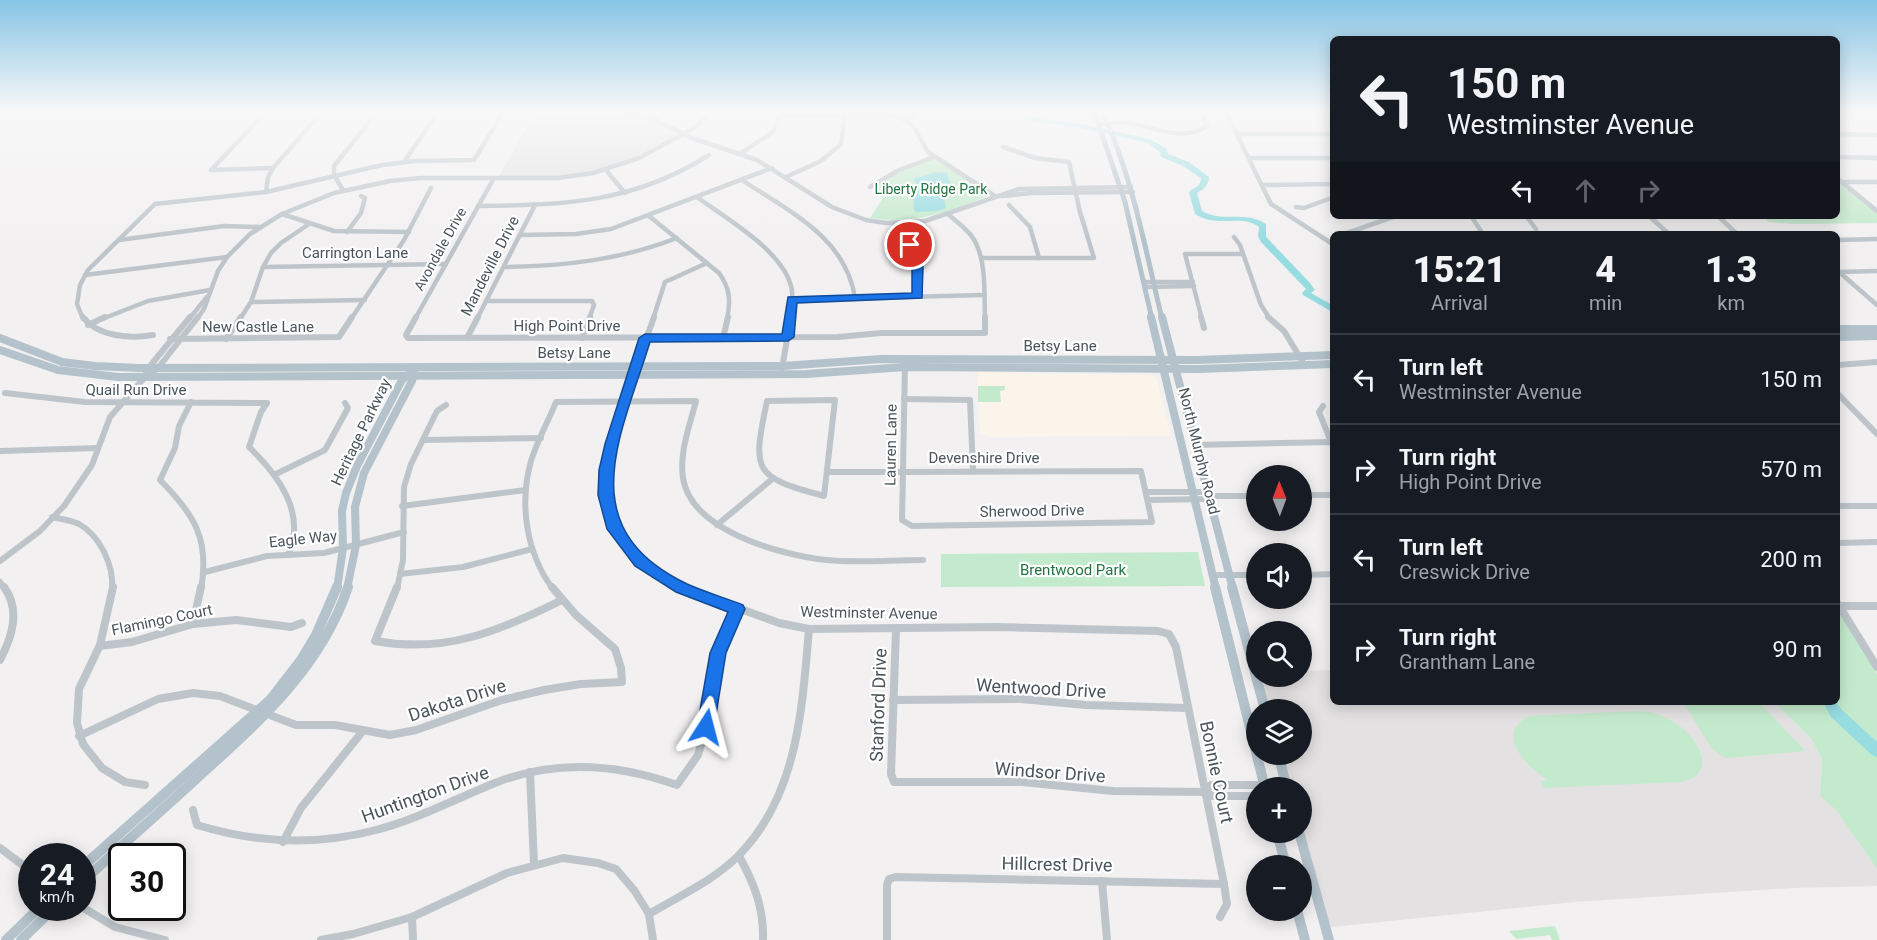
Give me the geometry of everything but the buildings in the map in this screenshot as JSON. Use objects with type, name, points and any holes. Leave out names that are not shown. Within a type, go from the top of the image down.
[{"type":"main road","name":"North Murphy Road","points":[[1114,155],[1263,777]]},
{"type":"main road","name":"North Murphy Road","points":[[1117,155],[1132,190],[1156,284],[1174,369],[1262,699]]},
{"type":"main road","points":[[1840,330],[1877,329]]},
{"type":"main road","points":[[1840,331],[1848,336],[1877,336]]},
{"type":"main road","name":"Betsy Lane","points":[[0,338],[72,364],[147,368],[509,376],[781,375],[905,367],[1174,369],[1330,364]]},
{"type":"main road","name":"Betsy Lane","points":[[0,350],[32,365],[70,374],[144,377],[412,373],[512,367],[783,366],[906,358],[1173,360],[1330,355]]},
{"type":"main road","points":[[998,359],[998,368]]},
{"type":"main road","points":[[1083,360],[1084,369]]},
{"type":"main road","points":[[509,376],[512,367]]},
{"type":"main road","name":"Heritage Parkway","points":[[96,869],[267,716],[313,660],[331,629],[350,581],[356,545],[355,507],[364,473],[412,373]]},
{"type":"main road","name":"Heritage Parkway","points":[[96,855],[257,711],[301,660],[316,635],[337,588],[343,548],[342,511],[349,484],[397,390],[412,373]]},
{"type":"main road","points":[[1302,843],[1329,940]]},
{"type":"main road","points":[[6,940],[26,921]]},
{"type":"main road","points":[[21,940],[41,921]]},
{"type":"main road","points":[[1301,921],[1305,940]]},
{"type":"street","points":[[225,155],[211,170],[273,168]]},
{"type":"street","points":[[266,192],[268,177],[285,155]]},
{"type":"street","points":[[343,155],[333,170],[343,190]]},
{"type":"street","points":[[404,162],[409,155]]},
{"type":"street","points":[[153,335],[145,338],[121,336],[88,325],[80,315],[77,304],[80,285],[85,275],[157,202],[213,199],[266,192],[334,175],[404,162],[474,160],[477,155]]},
{"type":"street","points":[[144,377],[147,368],[207,297],[227,257],[260,227],[282,214],[343,190],[401,179],[568,177],[606,170],[644,155]]},
{"type":"street","points":[[478,206],[585,201],[625,192],[677,174],[709,155]]},
{"type":"street","points":[[745,155],[772,168],[834,210],[858,219],[885,223],[911,222],[949,215],[995,196],[1075,190],[1132,190]]},
{"type":"street","points":[[786,177],[821,161],[828,155]]},
{"type":"street","points":[[932,155],[995,196]]},
{"type":"street","points":[[981,258],[1094,258],[1069,162],[1026,155]]},
{"type":"street","points":[[1247,155],[1271,204],[1330,243]]},
{"type":"street","points":[[870,187],[899,170],[934,157]]},
{"type":"street","points":[[1840,157],[1877,158]]},
{"type":"street","points":[[1249,158],[1330,158]]},
{"type":"street","points":[[520,235],[592,233],[622,226],[772,168]]},
{"type":"street","points":[[606,170],[625,192]]},
{"type":"street","name":"Avondale Drive","points":[[408,332],[494,178]]},
{"type":"street","points":[[742,180],[814,230],[836,250],[848,269],[855,298]]},
{"type":"street","points":[[1840,180],[1877,182]]},
{"type":"street","points":[[1840,181],[1876,210]]},
{"type":"street","points":[[1262,185],[1330,185]]},
{"type":"street","points":[[251,302],[364,300],[409,232],[431,188]]},
{"type":"street","points":[[347,232],[363,209],[365,198],[361,196]]},
{"type":"street","points":[[697,197],[774,255],[784,268],[791,285],[792,300],[781,375]]},
{"type":"street","points":[[1296,207],[1304,208],[1330,198]]},
{"type":"street","name":"Mandeville Drive","points":[[467,338],[535,205]]},
{"type":"street","points":[[1009,205],[1030,227],[1039,258]]},
{"type":"street","points":[[282,214],[309,224],[347,232],[409,232]]},
{"type":"street","points":[[792,300],[983,295],[981,258],[973,237],[949,215]]},
{"type":"street","points":[[650,216],[723,278],[730,293],[723,338]]},
{"type":"street","points":[[1353,231],[1387,219]]},
{"type":"street","points":[[1528,219],[1536,229]]},
{"type":"street","points":[[1652,219],[1666,231]]},
{"type":"street","points":[[1721,219],[1734,231]]},
{"type":"street","points":[[226,339],[251,302],[263,267],[281,243],[309,224]]},
{"type":"street","points":[[119,240],[215,227],[241,225],[260,227]]},
{"type":"street","points":[[903,235],[915,255],[918,296]]},
{"type":"street","points":[[1234,237],[1267,316],[1284,331],[1304,364]]},
{"type":"street","points":[[504,267],[595,263],[639,253],[677,238]]},
{"type":"street","points":[[1840,240],[1877,239]]},
{"type":"street","points":[[1204,328],[1185,254],[1243,254]]},
{"type":"street","points":[[85,275],[134,270],[199,258],[227,257]]},
{"type":"street","name":"Westminster Avenue","points":[[707,263],[677,275],[663,285],[611,444],[606,470],[605,495],[614,529],[641,562],[681,588],[778,623],[809,629],[995,627],[1158,631],[1169,634]]},
{"type":"street","name":"Carrington Lane","points":[[263,267],[446,264]]},
{"type":"street","points":[[1840,272],[1877,272]]},
{"type":"street","points":[[1840,274],[1877,305]]},
{"type":"street","points":[[1145,284],[1193,284]]},
{"type":"street","points":[[88,325],[132,304],[155,297],[210,291]]},
{"type":"street","name":"High Point Drive","points":[[408,332],[406,336],[410,339],[838,337],[881,333],[985,333],[983,295]]},
{"type":"street","points":[[0,561],[52,517],[84,479],[98,448],[105,424],[144,377],[158,368],[182,339],[204,309],[208,301],[207,297]]},
{"type":"street","name":"New Castle Lane","points":[[170,339],[328,339],[339,337],[364,300]]},
{"type":"street","points":[[486,301],[594,302],[582,338]]},
{"type":"street","name":"Lauren Lane","points":[[906,358],[902,520],[905,524],[912,526]]},
{"type":"street","points":[[1840,365],[1877,362]]},
{"type":"street","name":"Quail Run Drive","points":[[5,393],[44,399],[122,402],[267,403],[261,412],[249,447],[274,475]]},
{"type":"street","points":[[1840,396],[1877,434]]},
{"type":"street","points":[[904,399],[970,400],[973,470]]},
{"type":"street","points":[[835,400],[828,472],[824,496],[771,480],[759,466],[757,453],[767,401],[835,400]]},
{"type":"street","points":[[446,405],[437,411],[411,464],[404,486],[402,506],[404,532],[400,574],[388,614],[375,641],[411,648],[442,645],[499,629],[562,600],[551,588],[532,549],[524,509],[531,461],[556,402],[696,401],[681,467],[685,488],[691,500],[717,525],[766,546],[807,557],[828,560],[923,560]]},
{"type":"street","points":[[190,402],[179,426],[175,448],[160,480],[189,512],[203,538],[205,572],[193,624]]},
{"type":"street","points":[[290,553],[295,536],[294,520],[286,496],[274,475],[325,450],[348,408],[345,403]]},
{"type":"street","points":[[1323,406],[1319,412],[1330,440]]},
{"type":"street","points":[[423,440],[541,438]]},
{"type":"street","points":[[1194,445],[1330,445]]},
{"type":"street","points":[[0,450],[98,448]]},
{"type":"street","name":"Devenshire Drive","points":[[828,472],[1141,471],[1148,496]]},
{"type":"street","points":[[717,525],[771,480]]},
{"type":"street","points":[[402,506],[526,490]]},
{"type":"street","points":[[1312,495],[1330,495]]},
{"type":"street","points":[[1148,496],[1246,496]]},
{"type":"street","name":"Sherwood Drive","points":[[912,526],[1152,522],[1148,496]]},
{"type":"street","points":[[1840,506],[1877,506]]},
{"type":"street","points":[[52,517],[82,526],[94,538],[106,557],[113,582],[100,646],[77,696],[75,714],[79,735],[85,751],[105,771],[130,785],[145,785]]},
{"type":"street","name":"Eagle Way","points":[[205,572],[267,555],[290,553],[304,555],[343,548],[404,532]]},
{"type":"street","points":[[1840,543],[1877,542]]},
{"type":"street","points":[[400,574],[463,567],[532,549]]},
{"type":"street","points":[[1312,575],[1330,574]]},
{"type":"street","points":[[1214,575],[1246,575]]},
{"type":"street","points":[[0,582],[12,598],[14,617],[11,638],[0,660]]},
{"type":"street","name":"Dakota Drive","points":[[79,735],[158,699],[193,693],[220,696],[267,716],[296,725],[335,725],[362,732],[390,735],[416,730],[502,700],[582,684],[622,682],[622,662],[614,645],[576,615],[562,600]]},
{"type":"street","points":[[1840,605],[1877,606]]},
{"type":"street","points":[[1840,608],[1877,667]]},
{"type":"street","name":"Huntington Drive","points":[[193,810],[197,825],[243,838],[283,842],[345,838],[403,822],[530,772],[567,766],[611,766],[677,785],[698,755],[706,727],[718,653],[738,609]]},
{"type":"street","name":"Flamingo Court","points":[[100,646],[132,642],[193,624],[236,620],[266,622],[291,627],[302,623]]},
{"type":"street","points":[[649,914],[706,881],[739,856],[778,801],[790,772],[797,742],[809,629]]},
{"type":"street","name":"Stanford Drive","points":[[894,782],[891,774],[896,629]]},
{"type":"street","name":"Bonnie Court","points":[[1169,634],[1176,647],[1224,884],[1227,904],[1220,917]]},
{"type":"street","name":"Wentwood Drive","points":[[893,700],[1021,699],[1097,705],[1188,708]]},
{"type":"street","points":[[283,842],[301,808],[362,732]]},
{"type":"street","points":[[530,772],[534,864]]},
{"type":"street","name":"Windsor Drive","points":[[894,782],[1022,782],[1113,791],[1205,792],[1213,796],[1246,796]]},
{"type":"street","name":"Windsor Drive","points":[[1205,792],[1211,785],[1246,786]]},
{"type":"street","points":[[0,848],[18,862]]},
{"type":"street","points":[[739,856],[758,890],[764,929],[763,940]]},
{"type":"street","points":[[321,940],[353,934],[412,917],[507,873],[563,858],[598,863],[616,869],[634,890],[649,914],[653,940]]},
{"type":"street","name":"Hillcrest Drive","points":[[887,940],[889,879],[896,877],[1224,884]]},
{"type":"street","points":[[1102,881],[1107,940]]},
{"type":"street","points":[[96,915],[115,927],[165,940]]},
{"type":"street","points":[[412,917],[413,940]]},
{"type":"shaded area","points":[[511,155],[639,155],[595,171],[557,176],[499,176]]},
{"type":"shaded area","points":[[977,370],[1156,377],[1171,436],[988,437],[980,433]]},
{"type":"shaded area","points":[[1330,670],[1330,705],[1777,705],[1812,740],[1822,759],[1820,796],[1836,810],[1877,869],[1877,886],[1792,888],[1575,902],[1332,927],[1329,925],[1312,865],[1312,855],[1309,855],[1306,843],[1312,843],[1312,777],[1288,777],[1285,765],[1312,765],[1312,699],[1266,699],[1262,687],[1312,687],[1312,671]]},
{"type":"green space","name":"Liberty Ridge Park","points":[[933,159],[964,176],[990,195],[931,216],[902,220],[870,218],[883,198],[874,190],[878,187],[877,183]]},
{"type":"green space","points":[[1840,183],[1877,214],[1877,223],[1768,222],[1765,219],[1840,219]]},
{"type":"green space","points":[[978,386],[1005,386],[1005,390],[1000,391],[1001,402],[978,402]]},
{"type":"green space","name":"Brentwood Park","points":[[1198,552],[1205,586],[941,587],[941,554]]},
{"type":"green space","points":[[1840,614],[1877,674],[1877,869],[1836,810],[1820,796],[1822,759],[1812,740],[1777,705],[1840,705]]},
{"type":"green space","points":[[1685,705],[1762,705],[1805,751],[1726,758],[1712,749]]},
{"type":"green space","points":[[1637,711],[1663,716],[1685,730],[1698,747],[1701,756],[1702,765],[1699,772],[1692,778],[1679,782],[1544,788],[1541,781],[1548,780],[1523,759],[1514,740],[1514,731],[1519,723],[1530,716]]},
{"type":"green space","points":[[1555,926],[1560,940],[1552,940],[1550,935],[1516,939],[1509,931]]},
{"type":"water","points":[[936,172],[947,173],[951,185],[944,198],[946,208],[916,212],[913,193],[917,190],[914,179]]},
{"type":"waterway","points":[[1164,155],[1186,164],[1205,177],[1201,188],[1193,192],[1198,212],[1215,219],[1249,219],[1263,226],[1264,240],[1311,290],[1306,293],[1330,308]]},
{"type":"waterway","points":[[1831,705],[1836,713],[1877,751]]},
{"type":"route","points":[[706,727],[718,653],[724,635],[738,609],[681,588],[641,562],[614,529],[605,495],[606,470],[611,444],[645,338],[788,337],[792,300],[918,296],[918,267],[910,245]]}]
